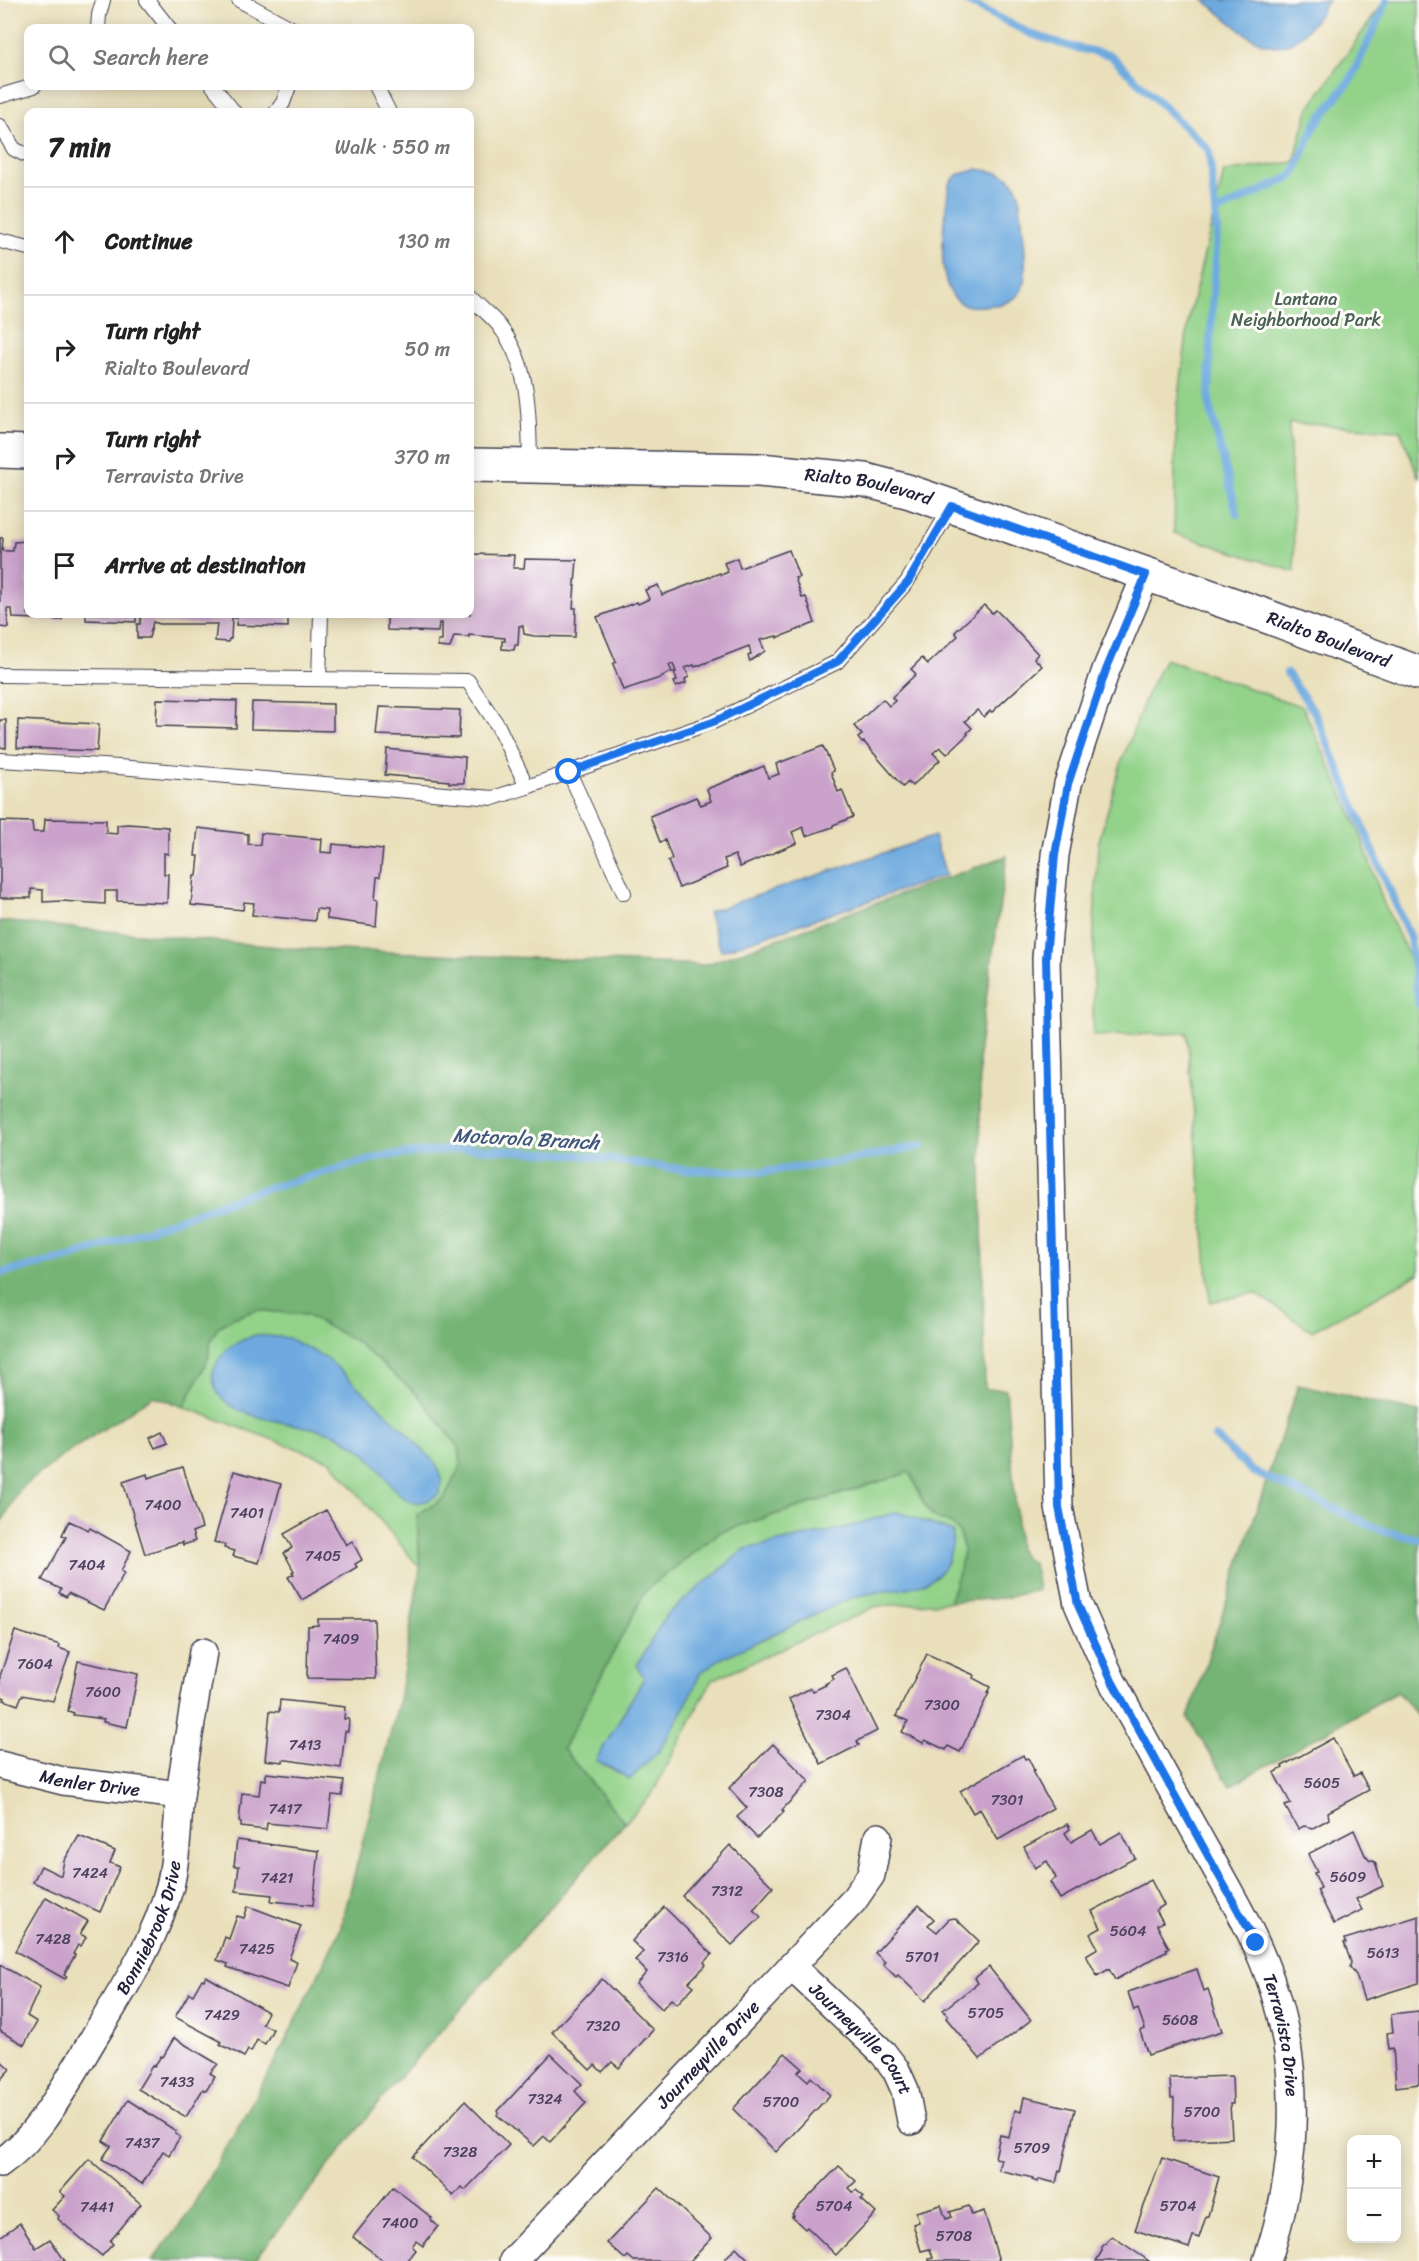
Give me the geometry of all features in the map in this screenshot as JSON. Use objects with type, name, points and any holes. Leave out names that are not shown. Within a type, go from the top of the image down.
[{"type":"street","points":[[0,451],[24,452]]},
{"type":"street","name":"Rialto Boulevard","points":[[474,465],[759,470],[865,480],[952,506],[1266,616],[1419,673]]},
{"type":"street","name":"Terravista Drive","points":[[1146,575],[1106,670],[1068,784],[1051,891],[1046,958],[1059,1507],[1078,1605],[1094,1643],[1112,1681],[1256,1943],[1275,1995],[1293,2095],[1292,2147],[1284,2197],[1267,2261]]},
{"type":"street","name":"Bonniebrook Drive","points":[[0,2163],[11,2156],[39,2126],[147,1946],[171,1884],[180,1795],[202,1652]]},
{"type":"street","name":"Menler Drive","points":[[0,1765],[63,1781],[180,1795]]},
{"type":"street","name":"Journeyville Drive","points":[[523,2257],[854,1901],[871,1875],[878,1837]]},
{"type":"street","name":"Journeyville Court","points":[[792,1967],[883,2053],[896,2070],[905,2090],[911,2121]]},
{"type":"lane","points":[[98,24],[103,0]]},
{"type":"lane","points":[[147,0],[166,24]]},
{"type":"lane","points":[[240,0],[284,24]]},
{"type":"lane","points":[[0,96],[24,89]]},
{"type":"lane","points":[[216,90],[231,108]]},
{"type":"lane","points":[[279,108],[288,90]]},
{"type":"lane","points":[[378,90],[387,108]]},
{"type":"lane","points":[[0,126],[14,149],[24,154]]},
{"type":"lane","points":[[0,241],[24,247]]},
{"type":"lane","points":[[474,301],[499,325],[519,359],[528,406],[530,466]]},
{"type":"lane","points":[[0,760],[119,767],[493,798],[713,722],[837,662],[908,582],[952,506]]},
{"type":"lane","points":[[319,679],[321,618]]},
{"type":"lane","points":[[0,675],[468,681],[498,726],[527,787]]},
{"type":"lane","points":[[569,772],[624,893]]},
{"type":"green space","name":"Lantana Neighborhood Park","points":[[1385,0],[1419,0],[1419,478],[1400,430],[1289,423],[1295,572],[1174,533],[1176,421],[1189,317],[1224,172],[1294,162],[1308,109]]},
{"type":"green space","points":[[1165,659],[1303,707],[1360,833],[1384,904],[1419,978],[1419,1274],[1312,1331],[1255,1293],[1210,1302],[1187,1033],[1093,1036],[1094,924],[1098,844],[1122,760],[1148,692]]},
{"type":"green space","points":[[1007,856],[979,1048],[985,1389],[1006,1389],[1019,1549],[1025,1558],[1034,1564],[1038,1590],[1004,1598],[949,1602],[962,1562],[962,1540],[958,1531],[951,1524],[931,1514],[910,1472],[720,1532],[646,1590],[563,1749],[625,1823],[392,2086],[254,2261],[152,2261],[188,2214],[276,2060],[340,1930],[399,1700],[420,1568],[417,1515],[444,1498],[461,1465],[459,1447],[418,1395],[354,1340],[306,1315],[257,1310],[233,1318],[218,1327],[211,1340],[208,1359],[184,1407],[153,1396],[64,1455],[20,1489],[0,1525],[0,921],[290,948],[705,965]]},
{"type":"green space","points":[[257,1310],[306,1315],[354,1340],[418,1395],[459,1447],[461,1465],[444,1498],[417,1515],[420,1568],[331,1461],[184,1407],[208,1359],[211,1340],[218,1327],[233,1318]]},
{"type":"green space","points":[[1298,1385],[1419,1412],[1419,1717],[1397,1692],[1230,1786],[1188,1718]]},
{"type":"green space","points":[[910,1472],[927,1510],[935,1517],[951,1524],[958,1531],[962,1540],[962,1562],[949,1602],[877,1606],[712,1680],[652,1794],[625,1823],[563,1749],[646,1590],[720,1532]]},
{"type":"water","points":[[1204,0],[1328,0],[1312,24],[1297,39],[1283,45],[1269,45],[1239,29]]},
{"type":"water","points":[[978,169],[1003,174],[1016,186],[1019,193],[1025,270],[1022,289],[1010,301],[1001,304],[969,306],[956,300],[948,288],[942,252],[943,233],[949,184],[957,175]]},
{"type":"water","points":[[934,836],[946,875],[721,951],[708,912]]},
{"type":"water","points":[[256,1335],[288,1338],[328,1359],[401,1427],[436,1464],[442,1482],[439,1494],[426,1501],[415,1502],[406,1499],[390,1484],[367,1455],[337,1435],[253,1415],[237,1409],[224,1400],[216,1389],[213,1378],[216,1364],[230,1348]]},
{"type":"water","points":[[897,1512],[953,1532],[951,1552],[945,1566],[936,1576],[910,1587],[853,1597],[720,1659],[701,1672],[683,1711],[660,1750],[630,1779],[596,1760],[644,1678],[637,1665],[666,1615],[745,1549],[840,1529]]},
{"type":"building","points":[[0,538],[3,538],[2,551],[13,551],[14,542],[24,541],[24,618],[62,618],[62,620],[13,618],[12,609],[7,609],[8,628],[0,627]]},
{"type":"building","points":[[789,550],[799,577],[795,578],[802,598],[806,597],[815,623],[777,638],[777,636],[760,640],[765,651],[750,661],[749,646],[695,667],[694,665],[685,668],[689,677],[685,679],[686,683],[676,687],[674,672],[676,672],[673,664],[669,665],[672,672],[663,677],[623,690],[613,664],[616,662],[597,617],[649,599],[645,590],[658,585],[662,595],[728,572],[724,563],[737,558],[740,568]]},
{"type":"building","points":[[474,554],[514,555],[513,568],[524,568],[525,559],[577,560],[573,608],[576,608],[575,637],[534,636],[524,634],[523,626],[519,626],[518,645],[515,645],[514,650],[502,649],[502,641],[505,641],[505,638],[469,635],[469,637],[454,636],[450,648],[438,647],[438,641],[442,641],[442,623],[439,623],[438,632],[387,630],[387,618],[474,618]]},
{"type":"building","points":[[984,605],[992,613],[996,610],[1003,617],[1038,654],[1034,658],[1042,666],[992,712],[990,711],[984,717],[977,710],[965,721],[972,728],[968,734],[947,754],[940,747],[933,753],[940,760],[912,786],[908,782],[903,787],[864,742],[862,743],[858,738],[862,735],[854,726],[883,699],[889,706],[895,701],[892,697],[916,674],[911,669],[922,658],[928,664],[958,636],[955,632]]},
{"type":"building","points":[[86,618],[136,618],[136,622],[86,620]]},
{"type":"building","points":[[141,618],[232,618],[231,639],[228,642],[215,641],[217,624],[153,622],[149,638],[137,638],[137,624],[140,624]]},
{"type":"building","points":[[237,618],[288,618],[288,627],[236,625]]},
{"type":"building","points":[[157,699],[237,701],[236,728],[156,726]]},
{"type":"building","points":[[252,702],[333,704],[333,731],[251,729]]},
{"type":"building","points":[[379,707],[460,710],[459,738],[376,735]]},
{"type":"building","points":[[0,720],[6,720],[6,748],[0,747]]},
{"type":"building","points":[[18,720],[99,724],[97,751],[17,748]]},
{"type":"building","points":[[823,746],[834,771],[831,772],[838,792],[842,790],[853,817],[806,836],[803,827],[792,832],[797,843],[740,867],[735,855],[724,859],[727,868],[679,888],[668,861],[672,859],[665,840],[660,842],[650,816],[696,797],[701,805],[711,801],[707,789],[764,766],[768,778],[779,774],[776,764]]},
{"type":"building","points":[[387,749],[465,757],[464,783],[385,775]]},
{"type":"building","points":[[45,819],[106,820],[106,833],[117,834],[117,825],[168,827],[168,854],[164,853],[164,874],[168,874],[167,903],[117,901],[117,891],[105,891],[105,904],[43,902],[43,890],[31,889],[31,898],[0,898],[0,821],[32,822],[33,832],[44,832]]},
{"type":"building","points":[[198,828],[248,834],[248,844],[260,845],[261,833],[322,839],[321,852],[332,853],[333,844],[383,849],[375,898],[378,899],[376,926],[327,919],[327,910],[316,909],[315,921],[252,915],[254,903],[244,902],[243,910],[191,905],[199,856],[195,856]]},
{"type":"building","points":[[162,1432],[167,1443],[155,1448],[150,1438]]},
{"type":"building","points":[[183,1467],[202,1528],[192,1532],[195,1541],[183,1545],[182,1542],[145,1554],[123,1482],[147,1474],[148,1478]]},
{"type":"building","points":[[234,1471],[281,1484],[259,1563],[233,1556],[235,1551],[214,1542]]},
{"type":"building","points":[[326,1510],[346,1545],[352,1541],[362,1560],[355,1564],[357,1567],[302,1600],[288,1577],[294,1574],[292,1572],[294,1571],[284,1553],[292,1548],[284,1534]]},
{"type":"building","points":[[69,1521],[89,1530],[90,1528],[131,1551],[121,1571],[124,1573],[104,1610],[68,1593],[66,1597],[59,1593],[61,1589],[42,1580],[66,1537],[62,1535]]},
{"type":"building","points":[[318,1619],[374,1619],[376,1679],[307,1678],[308,1626],[318,1625]]},
{"type":"building","points":[[15,1631],[60,1645],[59,1648],[70,1652],[53,1701],[22,1695],[18,1705],[0,1696],[0,1676]]},
{"type":"building","points":[[927,1654],[974,1675],[973,1678],[990,1687],[960,1752],[948,1746],[946,1750],[925,1740],[923,1743],[902,1732],[908,1721],[896,1716]]},
{"type":"building","points":[[78,1661],[138,1674],[127,1727],[103,1722],[104,1719],[73,1715],[74,1713],[68,1711]]},
{"type":"building","points":[[846,1668],[877,1731],[857,1741],[859,1745],[821,1764],[789,1699],[811,1688],[813,1691],[826,1685],[834,1679],[832,1675]]},
{"type":"building","points":[[280,1700],[345,1707],[344,1719],[349,1719],[348,1731],[345,1731],[341,1768],[287,1760],[283,1762],[265,1760],[270,1711],[279,1712]]},
{"type":"building","points":[[1333,1738],[1354,1776],[1360,1773],[1369,1790],[1328,1812],[1329,1819],[1313,1828],[1304,1826],[1298,1829],[1285,1806],[1291,1804],[1274,1773],[1283,1768],[1282,1766]]},
{"type":"building","points":[[773,1744],[809,1781],[782,1810],[784,1812],[757,1838],[737,1817],[747,1808],[729,1788]]},
{"type":"building","points":[[1023,1755],[1025,1759],[1028,1758],[1034,1770],[1032,1771],[1053,1808],[998,1840],[980,1809],[973,1813],[960,1791]]},
{"type":"building","points":[[266,1773],[344,1781],[342,1796],[332,1795],[328,1829],[267,1823],[266,1830],[241,1827],[241,1822],[239,1822],[242,1793],[259,1795],[261,1779],[266,1780]]},
{"type":"building","points":[[1067,1824],[1070,1829],[1065,1833],[1071,1842],[1092,1830],[1100,1844],[1121,1832],[1135,1858],[1060,1899],[1050,1882],[1056,1878],[1047,1861],[1035,1868],[1024,1847]]},
{"type":"building","points":[[1354,1830],[1365,1855],[1369,1860],[1375,1862],[1383,1886],[1356,1899],[1362,1910],[1334,1924],[1317,1890],[1321,1888],[1314,1873],[1317,1872],[1308,1854]]},
{"type":"building","points":[[79,1836],[115,1851],[110,1863],[120,1867],[100,1912],[33,1882],[41,1866],[61,1876],[64,1861]]},
{"type":"building","points":[[237,1840],[319,1851],[313,1905],[271,1901],[272,1895],[236,1891],[239,1866],[234,1866]]},
{"type":"building","points":[[730,1845],[773,1887],[753,1910],[761,1917],[732,1945],[682,1896]]},
{"type":"building","points":[[1151,1880],[1164,1905],[1156,1910],[1163,1922],[1157,1925],[1169,1948],[1115,1980],[1109,1969],[1097,1976],[1086,1955],[1098,1948],[1090,1934],[1101,1928],[1092,1911]]},
{"type":"building","points":[[46,1897],[88,1921],[80,1934],[86,1937],[73,1954],[75,1955],[64,1975],[67,1977],[65,1979],[15,1951]]},
{"type":"building","points":[[919,1905],[934,1919],[928,1925],[937,1932],[949,1919],[955,1918],[979,1941],[925,2001],[898,1975],[896,1977],[875,1953]]},
{"type":"building","points":[[248,1906],[301,1926],[289,1959],[297,1962],[288,1988],[227,1967],[228,1964],[217,1960],[225,1937],[229,1939],[237,1916],[244,1918]]},
{"type":"building","points":[[664,1907],[712,1954],[704,1962],[706,1965],[689,1982],[694,1986],[677,2004],[671,1999],[662,2009],[636,1984],[647,1972],[635,1960],[643,1952],[632,1941]]},
{"type":"building","points":[[1419,1916],[1419,1983],[1364,2000],[1356,1975],[1350,1967],[1351,1962],[1344,1943],[1346,1943],[1345,1939]]},
{"type":"building","points":[[0,1965],[40,1987],[27,2016],[37,2022],[24,2045],[0,2031]]},
{"type":"building","points":[[989,1967],[1031,2020],[980,2059],[946,2018],[948,2016],[943,2010],[978,1983],[975,1978]]},
{"type":"building","points":[[1197,1969],[1204,1991],[1208,1989],[1222,2031],[1148,2055],[1140,2031],[1145,2029],[1138,2009],[1134,2011],[1128,1992]]},
{"type":"building","points":[[206,1976],[268,2012],[262,2024],[273,2029],[265,2044],[257,2040],[251,2052],[248,2050],[244,2057],[220,2044],[222,2042],[175,2017],[189,1993],[193,1995]]},
{"type":"building","points":[[602,1979],[653,2030],[619,2068],[612,2062],[602,2072],[595,2065],[590,2070],[552,2032]]},
{"type":"building","points":[[1419,2011],[1419,2084],[1396,2087],[1393,2048],[1389,2049],[1387,2033],[1393,2032],[1391,2014]]},
{"type":"building","points":[[174,2038],[218,2064],[210,2073],[215,2076],[206,2091],[203,2089],[186,2117],[138,2089],[152,2066],[154,2067],[161,2056],[163,2057]]},
{"type":"building","points":[[785,2053],[802,2068],[798,2072],[808,2081],[811,2077],[830,2095],[776,2152],[733,2109]]},
{"type":"building","points":[[551,2054],[582,2084],[575,2091],[586,2103],[550,2142],[544,2136],[534,2146],[497,2115],[498,2111]]},
{"type":"building","points":[[0,2060],[10,2069],[0,2080]]},
{"type":"building","points":[[1232,2076],[1233,2104],[1230,2104],[1232,2138],[1173,2141],[1174,2098],[1171,2098],[1170,2078]]},
{"type":"building","points":[[1024,2097],[1075,2109],[1061,2171],[1059,2170],[1056,2183],[1039,2179],[1038,2182],[1032,2180],[1033,2178],[998,2170],[1001,2159],[995,2158],[1000,2135],[1009,2137],[1015,2110],[1021,2112]]},
{"type":"building","points":[[128,2100],[176,2131],[175,2133],[180,2137],[169,2155],[163,2151],[142,2184],[102,2159],[111,2146],[103,2141]]},
{"type":"building","points":[[465,2101],[509,2145],[465,2190],[462,2187],[453,2196],[413,2157]]},
{"type":"building","points":[[1162,2158],[1219,2177],[1199,2238],[1193,2236],[1189,2248],[1135,2230]]},
{"type":"building","points":[[89,2159],[141,2204],[110,2241],[113,2244],[102,2256],[58,2219],[59,2216],[52,2210],[65,2196],[60,2192]]},
{"type":"building","points":[[839,2166],[856,2181],[849,2188],[853,2192],[856,2190],[864,2197],[861,2199],[876,2213],[836,2255],[807,2227],[805,2229],[792,2217],[794,2216],[792,2214]]},
{"type":"building","points":[[393,2187],[432,2218],[431,2220],[438,2226],[423,2246],[416,2241],[412,2246],[416,2250],[407,2261],[384,2261],[353,2237]]},
{"type":"building","points":[[659,2188],[712,2238],[690,2261],[634,2261],[628,2256],[625,2259],[607,2243]]},
{"type":"building","points":[[941,2205],[946,2219],[952,2217],[950,2212],[969,2206],[972,2215],[984,2211],[999,2261],[929,2261],[933,2258],[930,2249],[921,2251],[913,2224],[919,2222],[916,2212]]},
{"type":"building","points":[[20,2223],[36,2248],[50,2239],[65,2261],[0,2261],[0,2237]]},
{"type":"building","points":[[1112,2236],[1149,2261],[1096,2261],[1102,2247]]},
{"type":"building","points":[[736,2247],[750,2261],[723,2261]]},
{"type":"waterway","points":[[964,0],[1031,34],[1068,46],[1110,55],[1209,150],[1217,232],[1210,342],[1209,403],[1237,514]]},
{"type":"waterway","points":[[1216,212],[1293,176],[1315,125],[1351,79],[1387,0]]},
{"type":"waterway","points":[[1287,673],[1315,713],[1410,938],[1419,1004]]},
{"type":"waterway","name":"Motorola Branch","points":[[0,1273],[69,1258],[257,1191],[384,1156],[470,1148],[577,1155],[686,1170],[762,1172],[832,1163],[922,1146]]},
{"type":"waterway","name":"Motorola Branch","points":[[1215,1437],[1252,1471],[1383,1531],[1419,1539]]},
{"type":"route","points":[[569,772],[713,722],[837,662],[908,582],[952,506],[1146,575],[1106,670],[1068,784],[1051,891],[1046,958],[1058,1380],[1059,1507],[1078,1605],[1094,1643],[1112,1681],[1256,1943]]}]
